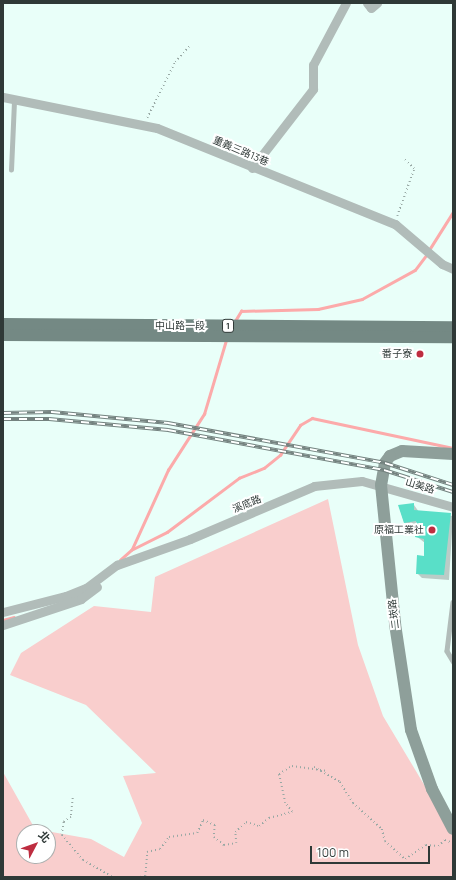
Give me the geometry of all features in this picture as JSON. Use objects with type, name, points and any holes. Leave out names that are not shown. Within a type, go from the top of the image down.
[{"type":"main road","name":"中山路一段","points":[[3,324],[453,327]]},
{"type":"main road","name":"中山路一段","points":[[3,335],[453,337]]},
{"type":"street","points":[[252,168],[313,89],[313,65],[346,3]]},
{"type":"street","points":[[367,3],[371,8],[377,3]]},
{"type":"street","name":"重義三路13巷","points":[[3,98],[144,126],[395,224],[442,264],[453,269]]},
{"type":"street","name":"二崁路","points":[[453,454],[402,450],[390,456],[385,463],[381,485],[394,624],[410,730],[432,789],[453,829]]},
{"type":"street","name":"溪底路","points":[[3,612],[86,588],[120,564],[314,486],[362,481],[381,485]]},
{"type":"street","name":"山美路","points":[[381,485],[453,507]]},
{"type":"street","name":"溪底路","points":[[3,625],[81,599],[120,564]]},
{"type":"lane","points":[[11,170],[14,101]]},
{"type":"lane","points":[[453,599],[447,651],[453,661]]},
{"type":"path","points":[[144,126],[175,62],[191,44]]},
{"type":"path","points":[[395,224],[414,169],[405,160]]},
{"type":"path","points":[[140,877],[145,876],[147,852],[160,849],[169,837],[197,833],[203,820],[215,825],[214,837],[224,845],[236,844],[235,832],[246,822],[259,826],[269,818],[292,812],[285,804],[279,774],[292,766],[314,767],[328,771]]},
{"type":"path","points":[[314,767],[340,782],[353,803],[382,829],[385,841],[405,859],[426,845],[438,846],[446,840],[453,843]]},
{"type":"path","points":[[73,798],[70,817],[64,822],[62,835],[83,860],[113,877]]},
{"type":"shaded area","points":[[328,499],[358,645],[383,716],[453,833],[453,877],[3,877],[3,772],[32,824],[16,824],[16,864],[56,864],[56,833],[91,839],[124,857],[142,823],[123,776],[156,773],[86,705],[10,675],[21,653],[94,606],[151,612],[155,577]]},
{"type":"building","name":"原福工業社","points":[[414,503],[414,510],[451,513],[444,575],[416,574],[417,555],[424,556],[424,539],[415,537],[416,521],[404,523],[398,505]]},
{"type":"waterway","points":[[429,250],[453,212]]},
{"type":"waterway","points":[[235,321],[241,311],[318,309],[362,299],[415,270],[427,254]]},
{"type":"waterway","points":[[132,549],[168,470],[204,414],[226,340]]},
{"type":"waterway","points":[[120,560],[131,550],[167,532],[239,478],[264,468],[280,455],[300,425],[312,418],[453,448]]},
{"type":"waterway","points":[[3,620],[14,617]]},
{"type":"railway","points":[[3,413],[52,412],[168,423],[385,463],[453,485]]},
{"type":"railway","points":[[3,419],[49,419],[168,430],[384,470],[453,492]]},
{"type":"place","name":"番子寮","points":[[420,354]]},
{"type":"place","name":"原福工業社","points":[[432,530]]}]
